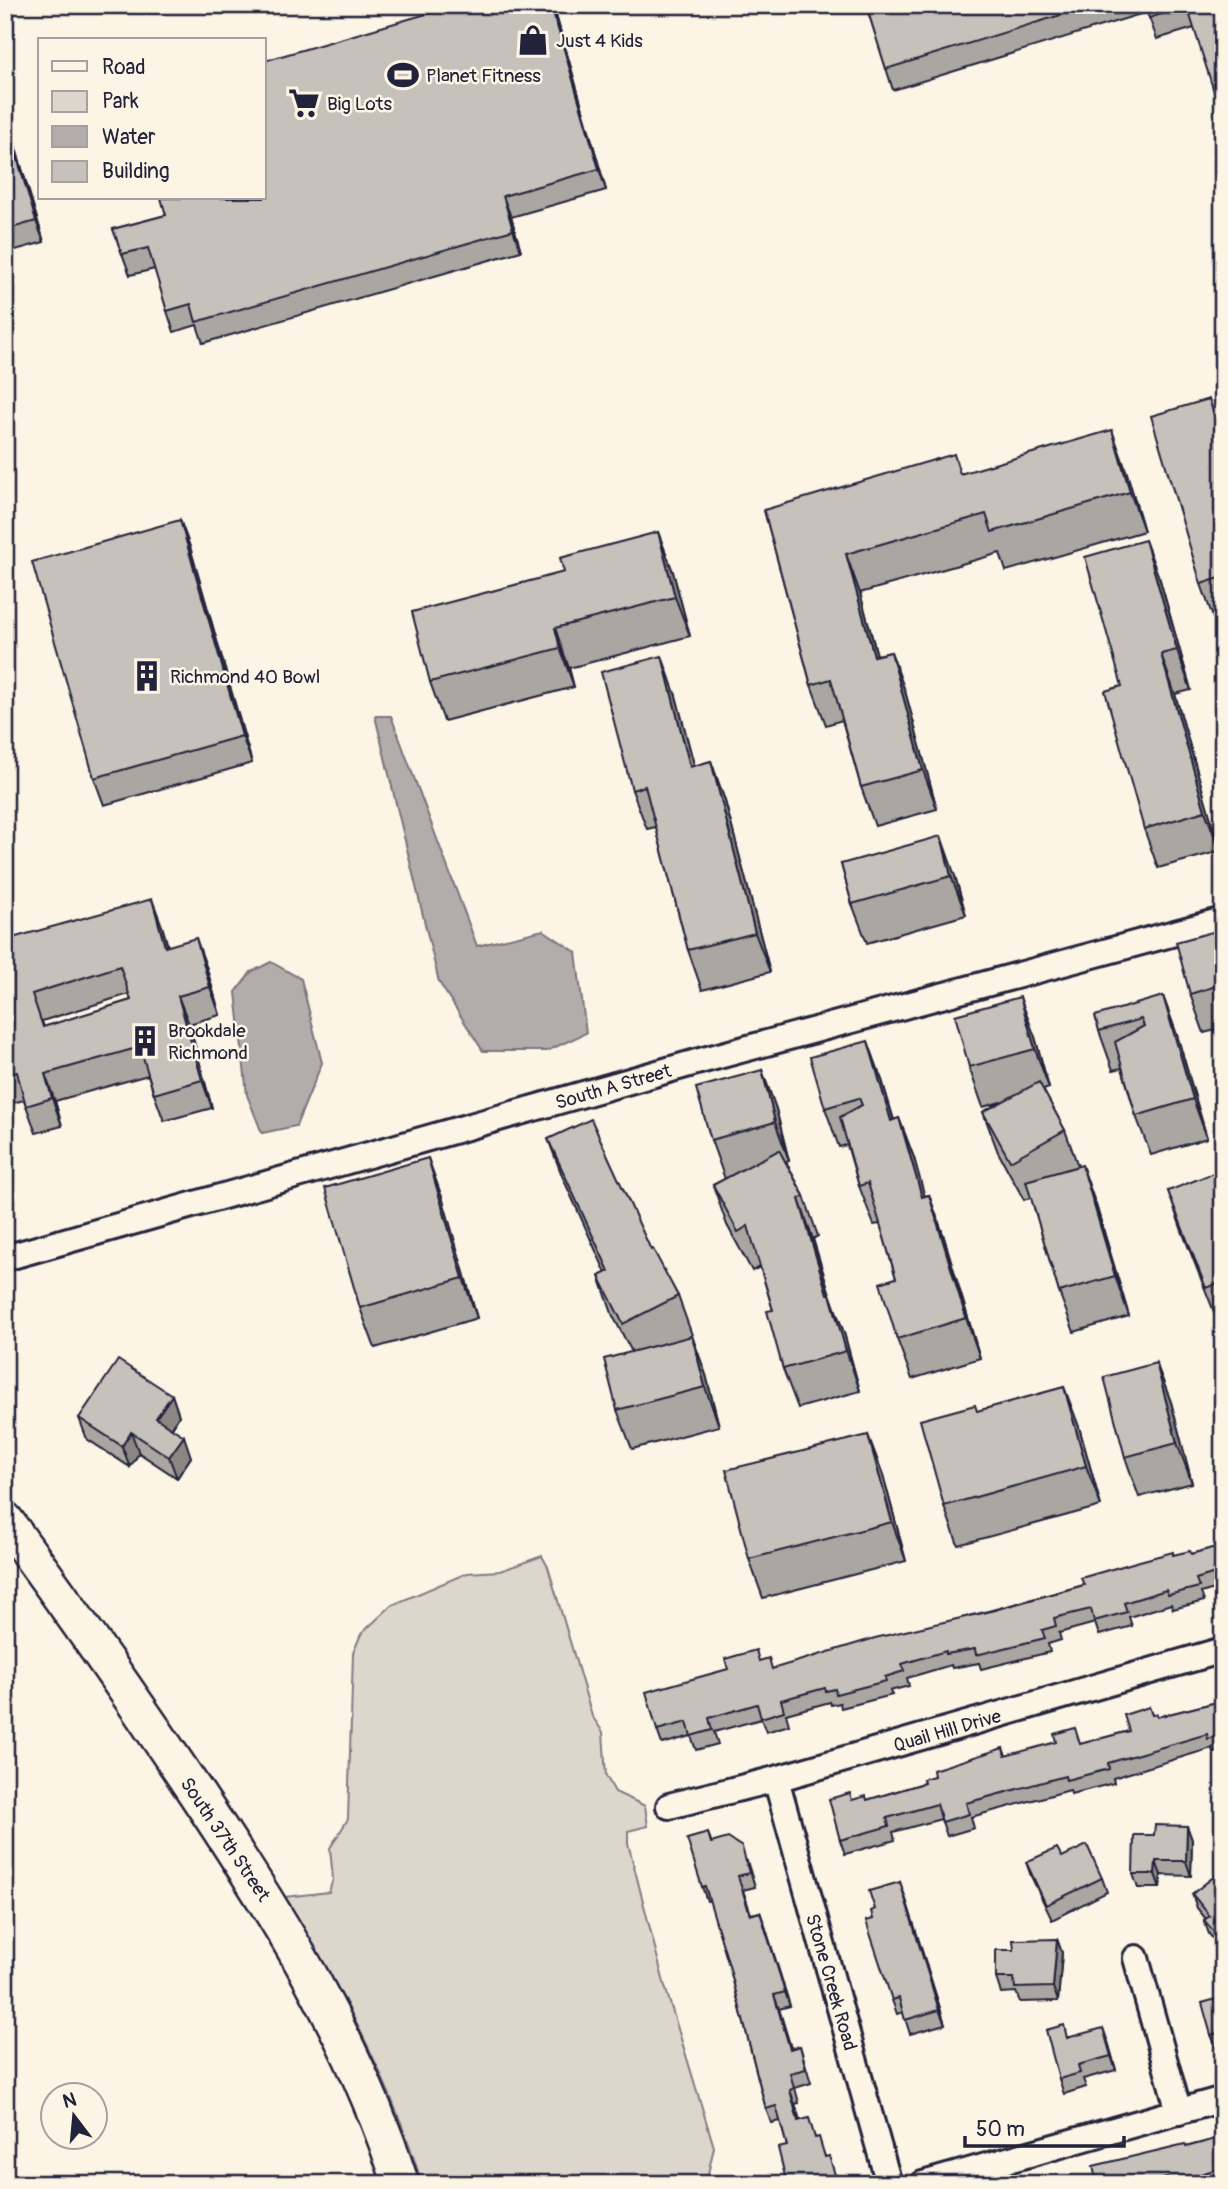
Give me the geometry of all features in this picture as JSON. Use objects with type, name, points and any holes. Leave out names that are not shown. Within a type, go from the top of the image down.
[{"type":"street","name":"South A Street","points":[[5,1258],[700,1061],[1223,920]]},
{"type":"street","name":"South 37th Street","points":[[5,1520],[111,1667],[268,1901],[320,1988],[349,2047],[385,2132],[401,2184]]},
{"type":"street","name":"Quail Hill Drive","points":[[670,1806],[775,1779],[1223,1650]]},
{"type":"street","name":"Stone Creek Road","points":[[775,1779],[890,2184]]},
{"type":"street","points":[[1136,1958],[1179,2112]]},
{"type":"street","points":[[923,2184],[1223,2099]]},
{"type":"green space","points":[[542,1556],[548,1567],[592,1716],[603,1732],[606,1776],[615,1792],[645,1806],[648,1826],[628,1831],[628,1843],[664,1983],[714,2147],[708,2174],[710,2184],[422,2184],[395,2108],[363,2036],[284,1897],[329,1892],[333,1879],[330,1848],[348,1819],[353,1653],[361,1634],[392,1605],[467,1573],[500,1571]]},
{"type":"water","points":[[375,716],[391,716],[477,946],[543,930],[576,952],[586,1033],[547,1051],[483,1051],[439,982]]},
{"type":"water","points":[[271,962],[301,979],[322,1063],[296,1126],[262,1133],[247,1095],[236,992],[251,972]]},
{"type":"building","points":[[457,5],[551,5],[599,169],[503,196],[513,230],[196,322],[191,304],[167,311],[148,248],[122,254],[113,229],[166,215],[162,200],[266,200],[266,60]]},
{"type":"building","points":[[866,5],[1093,5],[886,69]]},
{"type":"building","points":[[1145,5],[1223,5],[1223,120],[1187,6],[1149,18]]},
{"type":"building","points":[[5,121],[36,221],[5,230]]},
{"type":"building","points":[[1209,399],[1223,444],[1223,577],[1201,584],[1151,416]]},
{"type":"building","points":[[1112,430],[1130,492],[992,532],[986,514],[846,554],[874,656],[891,652],[923,770],[861,787],[831,679],[811,685],[764,510],[954,454],[960,474]]},
{"type":"building","name":"Richmond 40 Bowl","points":[[180,520],[242,736],[94,778],[32,562]]},
{"type":"building","points":[[658,532],[675,597],[555,628],[560,648],[430,682],[412,612],[564,572],[560,558]]},
{"type":"building","points":[[1145,540],[1177,650],[1161,654],[1205,811],[1144,829],[1105,691],[1122,686],[1085,557]]},
{"type":"building","points":[[662,656],[690,767],[711,761],[755,933],[688,950],[645,786],[632,790],[601,672]]},
{"type":"building","points":[[941,836],[951,876],[852,904],[841,864]]},
{"type":"building","name":"Brookdale Richmond","points":[[152,899],[165,947],[196,938],[210,987],[178,996],[202,1080],[154,1094],[140,1047],[45,1074],[52,1098],[26,1106],[17,1072],[5,1075],[5,940]],"holes":[[[120,966],[131,1000],[43,1027],[32,994]]]},
{"type":"building","points":[[1223,929],[1223,984],[1190,994],[1176,942]]},
{"type":"building","points":[[1163,996],[1193,1099],[1136,1116],[1115,1042],[1144,1026],[1141,1019],[1099,1031],[1095,1016]]},
{"type":"building","points":[[1020,997],[1035,1049],[969,1067],[955,1015]]},
{"type":"building","points":[[868,1041],[891,1121],[899,1118],[922,1197],[929,1195],[966,1318],[897,1339],[880,1283],[896,1278],[868,1183],[859,1186],[840,1117],[862,1105],[859,1098],[825,1108],[810,1057]]},
{"type":"building","points":[[762,1070],[775,1122],[711,1140],[696,1088]]},
{"type":"building","points":[[1039,1082],[1065,1130],[1010,1161],[983,1112]]},
{"type":"building","points":[[591,1119],[651,1250],[653,1249],[678,1296],[623,1324],[599,1276],[609,1271],[548,1139]]},
{"type":"building","points":[[779,1150],[804,1196],[799,1199],[846,1351],[783,1369],[767,1311],[773,1310],[748,1226],[738,1232],[713,1185]]},
{"type":"building","points":[[428,1158],[463,1278],[360,1308],[325,1188]]},
{"type":"building","points":[[1082,1165],[1115,1276],[1059,1292],[1026,1181]]},
{"type":"building","points":[[1221,1170],[1223,1281],[1206,1288],[1168,1191]]},
{"type":"building","points":[[1223,1321],[1223,1340],[1217,1322]]},
{"type":"building","points":[[692,1336],[705,1387],[617,1410],[604,1359]]},
{"type":"building","points":[[118,1360],[172,1395],[156,1418],[184,1436],[169,1457],[131,1432],[122,1446],[79,1418]]},
{"type":"building","points":[[1156,1363],[1177,1443],[1125,1457],[1104,1377]]},
{"type":"building","points":[[1064,1387],[1086,1466],[944,1506],[920,1420],[975,1405],[977,1411]]},
{"type":"building","points":[[868,1435],[892,1522],[749,1559],[726,1470]]},
{"type":"building","points":[[1223,1545],[1223,1567],[1214,1569],[1215,1573],[1196,1579],[1199,1587],[1168,1595],[1166,1590],[1124,1603],[1127,1612],[1094,1621],[1091,1609],[1054,1618],[1056,1626],[1042,1630],[1045,1638],[976,1655],[975,1649],[946,1654],[946,1651],[902,1664],[904,1671],[885,1677],[886,1681],[836,1694],[835,1689],[826,1691],[825,1688],[781,1700],[784,1711],[761,1718],[757,1704],[709,1718],[712,1730],[691,1736],[687,1722],[657,1730],[646,1692],[728,1669],[725,1659],[756,1650],[759,1661],[769,1658],[772,1669],[875,1638],[987,1612],[1084,1585],[1081,1578],[1136,1562],[1173,1552],[1173,1555],[1190,1551],[1191,1554]]},
{"type":"building","points":[[1223,1689],[1223,1734],[1208,1739],[1207,1734],[1108,1763],[1109,1769],[1066,1780],[1065,1776],[966,1803],[969,1814],[942,1822],[937,1804],[887,1818],[889,1826],[840,1840],[829,1799],[850,1793],[852,1800],[866,1796],[867,1800],[924,1783],[923,1779],[934,1776],[933,1770],[1003,1748],[1005,1756],[1056,1742],[1054,1734],[1075,1728],[1080,1744],[1129,1731],[1124,1715],[1149,1707],[1152,1715],[1157,1714],[1157,1717],[1221,1701],[1218,1691]]},
{"type":"building","points":[[1155,1825],[1187,1826],[1186,1861],[1156,1861],[1155,1874],[1133,1874],[1134,1835],[1154,1835]]},
{"type":"building","points":[[708,1833],[711,1843],[728,1838],[742,1847],[749,1873],[738,1876],[750,1915],[760,1912],[785,1992],[774,1995],[790,2049],[800,2046],[806,2069],[790,2073],[794,2088],[790,2090],[798,2121],[809,2118],[825,2157],[829,2156],[838,2184],[787,2184],[778,2148],[787,2146],[776,2106],[766,2109],[730,1969],[705,1886],[702,1887],[687,1839]]},
{"type":"building","points":[[1087,1845],[1102,1878],[1046,1905],[1026,1862],[1057,1848],[1062,1857]]},
{"type":"building","points":[[1221,1871],[1223,1934],[1218,1937],[1204,1920],[1210,1916],[1192,1894]]},
{"type":"building","points":[[900,1882],[939,2010],[905,2020],[899,1998],[892,2000],[866,1921],[873,1919],[871,1911],[875,1909],[869,1891]]},
{"type":"building","points":[[1057,1939],[1053,1987],[1015,1988],[1014,1978],[996,1978],[996,1950],[1014,1950],[1013,1940]]},
{"type":"building","points":[[1223,1997],[1223,2031],[1211,2035],[1202,2003]]},
{"type":"building","points":[[1064,2025],[1067,2038],[1103,2028],[1111,2056],[1078,2065],[1080,2073],[1059,2079],[1046,2030]]},
{"type":"building","points":[[1223,2137],[1223,2167],[1169,2184],[1167,2178],[1146,2184],[1097,2184],[1093,2166]]},
{"type":"place","name":"Just 4 Kids","points":[[533,40]]},
{"type":"place","name":"Planet Fitness","points":[[403,75]]},
{"type":"place","name":"Big Lots","points":[[304,103]]},
{"type":"place","name":"Richmond 40 Bowl","points":[[147,676]]},
{"type":"place","name":"Brookdale Richmond","points":[[145,1041]]}]
